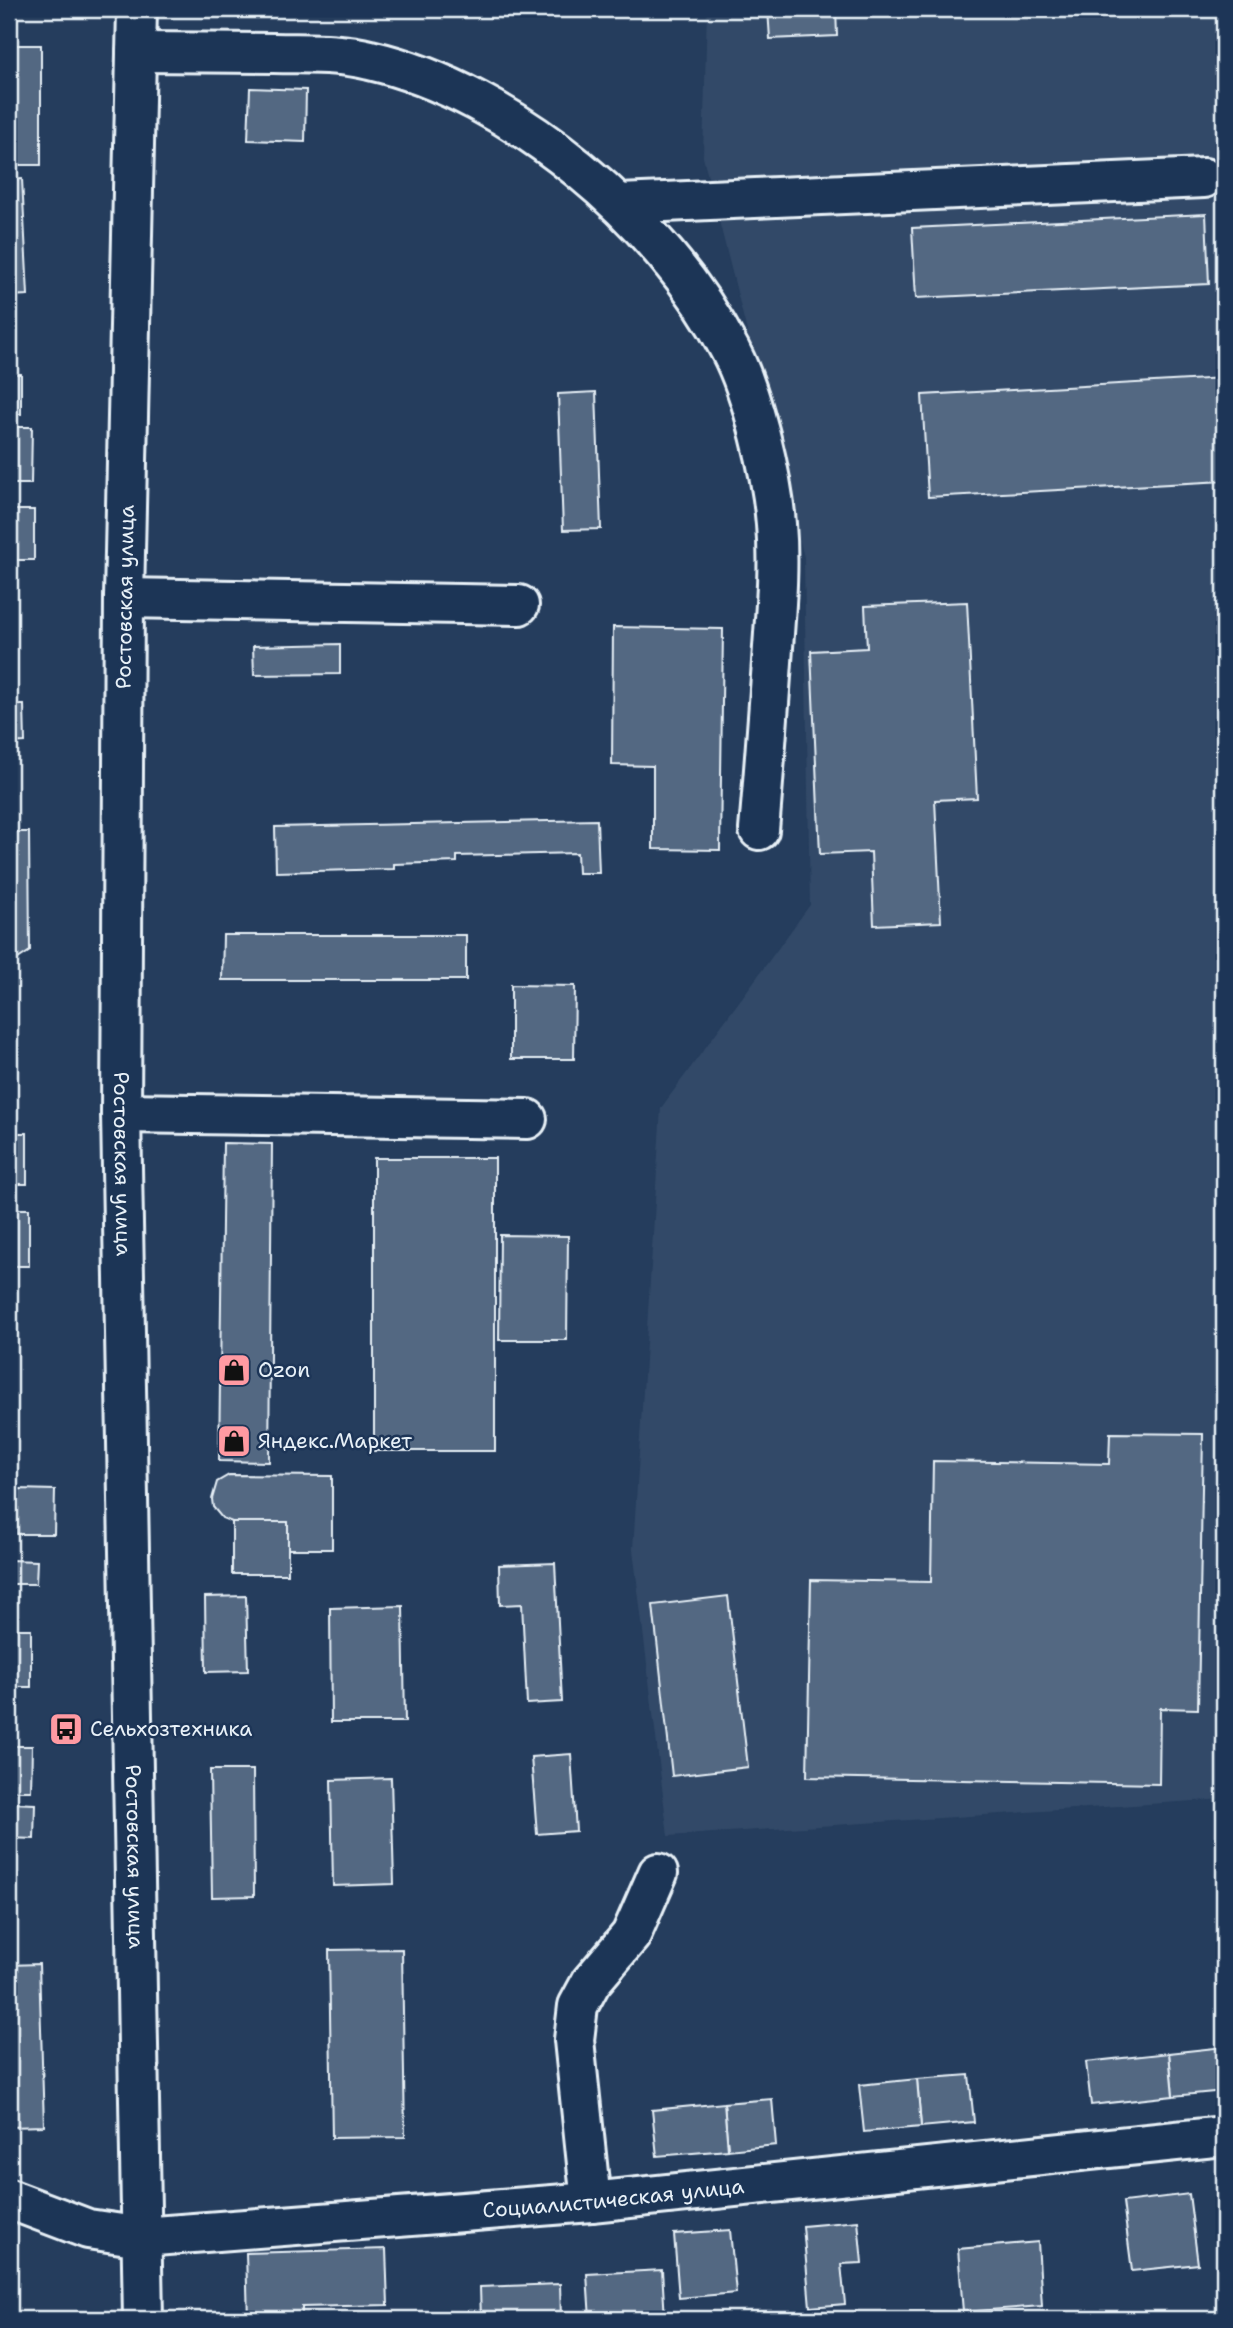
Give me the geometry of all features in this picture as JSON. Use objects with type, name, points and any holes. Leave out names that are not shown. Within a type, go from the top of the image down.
[{"type":"main road","name":"Ростовская улица","points":[[137,9],[124,598],[121,1113],[143,2319]]},
{"type":"main road","points":[[136,52],[328,54],[369,59],[447,85],[521,127],[569,162],[620,204],[675,267],[705,308],[731,352],[751,403],[767,467],[776,523],[778,585],[760,830]]},
{"type":"main road","points":[[620,204],[1204,178]]},
{"type":"main road","points":[[124,598],[519,605]]},
{"type":"main road","points":[[121,1113],[527,1119]]},
{"type":"main road","points":[[591,2202],[575,2040],[578,2006],[591,1982],[631,1935],[658,1872]]},
{"type":"main road","name":"Социалистическая улица","points":[[9,2199],[88,2229],[142,2237],[591,2202],[1224,2136]]},
{"type":"shaded area","points":[[707,9],[1224,9],[1224,1799],[668,1836],[633,1549],[661,1108],[810,905],[804,557],[703,157]]},
{"type":"building","points":[[768,9],[836,9],[837,36],[770,39]]},
{"type":"building","points":[[9,45],[41,45],[41,165],[9,165]]},
{"type":"building","points":[[250,88],[306,90],[305,142],[248,140]]},
{"type":"building","points":[[22,179],[28,295],[9,296],[9,180]]},
{"type":"building","points":[[1206,214],[1209,284],[916,298],[912,228]]},
{"type":"building","points":[[9,374],[21,374],[21,414],[9,414]]},
{"type":"building","points":[[1224,378],[1224,481],[928,497],[922,395]]},
{"type":"building","points":[[596,392],[601,529],[563,530],[558,394]]},
{"type":"building","points":[[9,427],[32,427],[31,484],[9,484]]},
{"type":"building","points":[[9,510],[34,510],[34,560],[9,560]]},
{"type":"building","points":[[967,602],[977,798],[935,800],[941,922],[874,925],[871,852],[820,854],[811,651],[867,648],[865,606]]},
{"type":"building","points":[[613,627],[723,629],[720,850],[653,849],[653,766],[612,765]]},
{"type":"building","points":[[340,644],[340,674],[254,675],[253,646]]},
{"type":"building","points":[[9,705],[24,705],[25,742],[9,743]]},
{"type":"building","points":[[597,820],[599,873],[578,873],[577,853],[457,856],[457,862],[394,864],[394,869],[276,872],[275,827]]},
{"type":"building","points":[[9,832],[29,832],[30,951],[9,965]]},
{"type":"building","points":[[223,935],[466,935],[466,980],[222,980]]},
{"type":"building","points":[[511,985],[575,986],[574,1059],[511,1059]]},
{"type":"building","points":[[9,1133],[27,1133],[27,1184],[9,1184]]},
{"type":"building","points":[[223,1143],[272,1144],[269,1462],[219,1461]]},
{"type":"building","points":[[374,1158],[495,1158],[495,1451],[374,1451]]},
{"type":"building","points":[[9,1209],[29,1209],[29,1266],[9,1266]]},
{"type":"building","points":[[500,1235],[568,1236],[567,1340],[499,1340]]},
{"type":"building","points":[[1110,1433],[1203,1434],[1198,1709],[1160,1708],[1159,1784],[807,1777],[811,1580],[931,1582],[933,1461],[1109,1464]]},
{"type":"building","points":[[229,1475],[332,1476],[332,1549],[288,1549],[288,1522],[232,1522],[222,1518],[213,1507],[212,1499],[217,1482]]},
{"type":"building","points":[[17,1489],[55,1490],[54,1534],[16,1534]]},
{"type":"building","points":[[232,1522],[288,1522],[288,1574],[232,1574]]},
{"type":"building","points":[[9,1560],[37,1561],[36,1584],[9,1584]]},
{"type":"building","points":[[555,1563],[562,1702],[527,1704],[522,1604],[500,1605],[499,1565]]},
{"type":"building","points":[[246,1596],[248,1671],[206,1672],[205,1597]]},
{"type":"building","points":[[728,1596],[748,1767],[672,1776],[653,1605]]},
{"type":"building","points":[[403,1606],[405,1722],[331,1722],[330,1608]]},
{"type":"building","points":[[9,1629],[31,1629],[31,1687],[9,1687]]},
{"type":"building","points":[[9,1746],[32,1746],[31,1791],[9,1791]]},
{"type":"building","points":[[571,1754],[576,1831],[537,1834],[531,1757]]},
{"type":"building","points":[[210,1770],[253,1770],[254,1896],[212,1897]]},
{"type":"building","points":[[391,1778],[394,1884],[333,1886],[331,1780]]},
{"type":"building","points":[[9,1803],[35,1804],[34,1839],[9,1838]]},
{"type":"building","points":[[402,1949],[405,2137],[332,2138],[329,1950]]},
{"type":"building","points":[[39,1964],[44,2126],[9,2127],[9,1965]]},
{"type":"building","points":[[1224,2047],[1224,2091],[1173,2096],[1169,2053]]},
{"type":"building","points":[[1169,2053],[1173,2096],[1091,2105],[1086,2062]]},
{"type":"building","points":[[969,2075],[974,2122],[921,2127],[917,2079]]},
{"type":"building","points":[[917,2079],[921,2127],[864,2132],[859,2085]]},
{"type":"building","points":[[772,2099],[776,2145],[728,2150],[724,2103]]},
{"type":"building","points":[[724,2103],[728,2150],[657,2156],[652,2110]]},
{"type":"building","points":[[1189,2194],[1198,2264],[1132,2271],[1123,2202]]},
{"type":"building","points":[[858,2221],[862,2263],[841,2264],[845,2304],[810,2307],[803,2226]]},
{"type":"building","points":[[730,2230],[736,2293],[679,2298],[674,2234]]},
{"type":"building","points":[[1038,2242],[1042,2306],[963,2312],[958,2249]]},
{"type":"building","points":[[386,2249],[388,2305],[302,2307],[302,2319],[248,2319],[246,2253]]},
{"type":"building","points":[[662,2270],[665,2319],[590,2319],[587,2274]]},
{"type":"building","points":[[560,2284],[561,2319],[481,2319],[480,2287]]},
{"type":"place","name":"Ozon","points":[[234,1370]]},
{"type":"place","name":"Яндекс.Маркет","points":[[234,1441]]},
{"type":"place","name":"Сельхозтехника","points":[[66,1729]]}]
